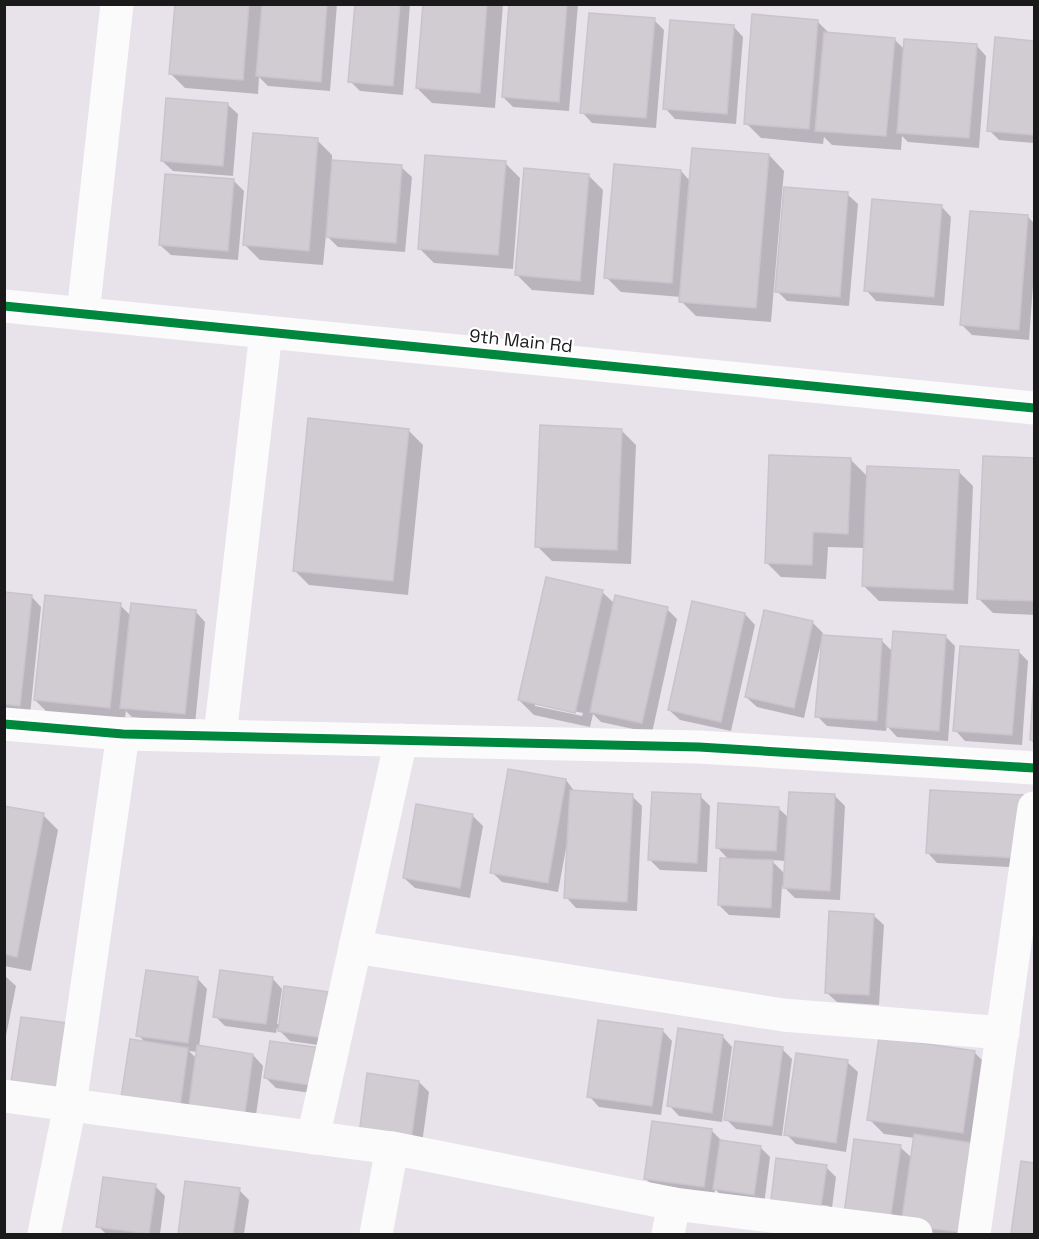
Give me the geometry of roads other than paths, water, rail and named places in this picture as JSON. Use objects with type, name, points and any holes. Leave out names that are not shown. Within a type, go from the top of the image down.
[{"type":"street","points":[[83,314],[117,4]]},
{"type":"street","name":"9th Main Rd","points":[[4,306],[1035,408]]},
{"type":"street","points":[[220,736],[266,332]]},
{"type":"street","points":[[4,724],[123,734],[699,747],[1035,768]]},
{"type":"street","points":[[44,1234],[70,1105],[123,734]]},
{"type":"street","points":[[313,1138],[401,740]]},
{"type":"street","points":[[974,1234],[1035,808]]},
{"type":"street","points":[[355,947],[783,1015],[1003,1033]]},
{"type":"street","points":[[4,1096],[392,1148],[671,1220],[916,1234]]},
{"type":"street","points":[[376,1234],[392,1148]]}]
